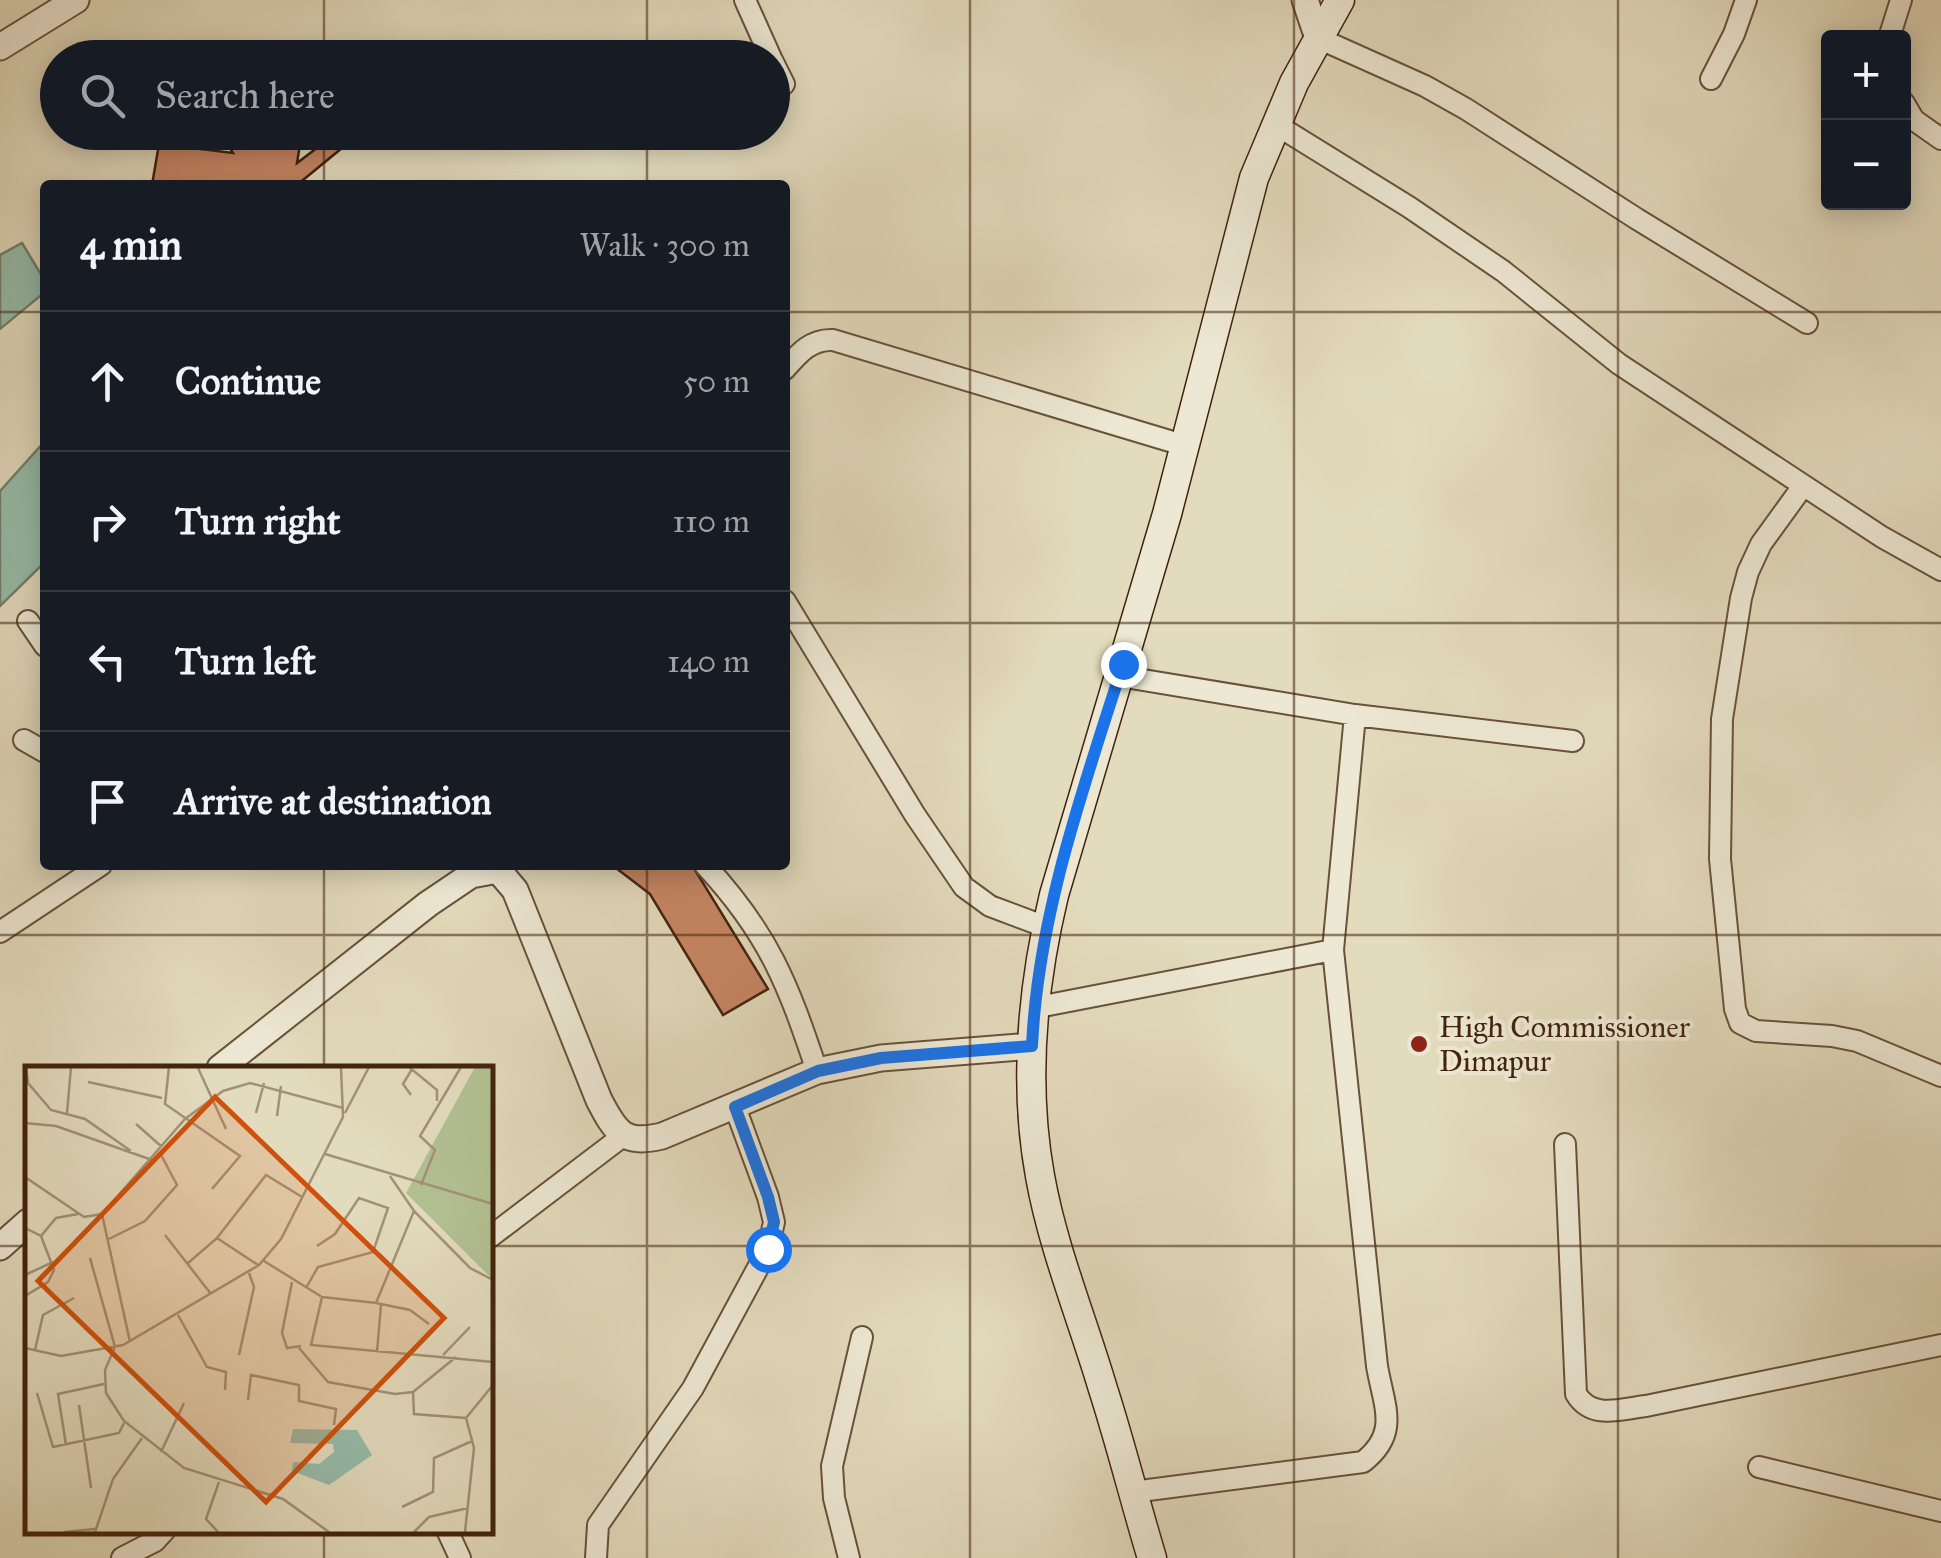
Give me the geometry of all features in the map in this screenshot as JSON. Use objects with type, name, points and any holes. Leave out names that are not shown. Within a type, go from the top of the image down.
[{"type":"main road","points":[[1152,1558],[1049,1216],[1034,1140],[1034,1008],[1046,927],[1167,514],[1254,178],[1275,124],[1340,0]]},
{"type":"street","points":[[0,47],[76,0]]},
{"type":"street","points":[[745,0],[763,40]]},
{"type":"street","points":[[1305,0],[1318,38],[1425,86],[1466,109],[1636,220],[1807,323]]},
{"type":"street","points":[[1711,79],[1746,0]]},
{"type":"street","points":[[1892,30],[1901,0]]},
{"type":"street","points":[[1911,115],[1941,138]]},
{"type":"street","points":[[1275,124],[1503,271],[1618,364],[1882,538],[1941,570]]},
{"type":"street","points":[[790,363],[809,345],[833,340],[1183,445]]},
{"type":"street","points":[[1804,486],[1762,544],[1748,572],[1722,719],[1720,859],[1735,1009],[1740,1023],[1756,1031],[1857,1041],[1941,1076]]},
{"type":"street","points":[[790,609],[914,815],[964,886],[990,906],[1046,927]]},
{"type":"street","points":[[28,621],[40,639]]},
{"type":"street","points":[[1119,676],[1355,714],[1573,740]]},
{"type":"street","points":[[1132,1492],[1363,1462],[1378,1450],[1388,1433],[1375,1346],[1333,950],[1355,714]]},
{"type":"street","points":[[24,740],[40,749]]},
{"type":"street","points":[[0,932],[93,870]]},
{"type":"street","points":[[223,1066],[428,904],[470,875],[491,870]]},
{"type":"street","points":[[500,870],[515,890],[599,1100],[623,1136],[641,1141],[662,1136],[818,1071],[881,1058],[1032,1046]]},
{"type":"street","points":[[709,870],[766,942],[788,986],[818,1071]]},
{"type":"street","points":[[1034,1008],[1333,950]]},
{"type":"street","points":[[596,1558],[598,1525],[693,1388],[768,1249],[774,1222],[735,1107]]},
{"type":"street","points":[[492,1235],[623,1136]]},
{"type":"street","points":[[1566,1144],[1576,1394],[1583,1406],[1597,1412],[1646,1406],[1941,1345]]},
{"type":"street","points":[[0,1247],[25,1225]]},
{"type":"street","points":[[849,1558],[834,1498],[832,1466],[862,1337]]},
{"type":"street","points":[[1759,1467],[1941,1510]]},
{"type":"street","points":[[122,1558],[156,1541],[163,1533]]},
{"type":"street","points":[[449,1533],[460,1558]]},
{"type":"shaded area","points":[[22,243],[40,273],[40,296],[0,329],[0,255]]},
{"type":"shaded area","points":[[40,447],[40,567],[0,606],[0,491]]},
{"type":"building","points":[[158,150],[233,153],[231,150],[299,150],[297,163],[314,150],[340,150],[303,180],[153,180]]},
{"type":"building","points":[[619,870],[695,870],[768,989],[723,1015],[650,894]]},
{"type":"place","name":"High Commissioner Dimapur","points":[[1419,1044]]},
{"type":"route","points":[[768,1249],[774,1222],[735,1107],[818,1071],[881,1058],[1032,1046],[1043,942],[1054,895],[1123,664]]}]
